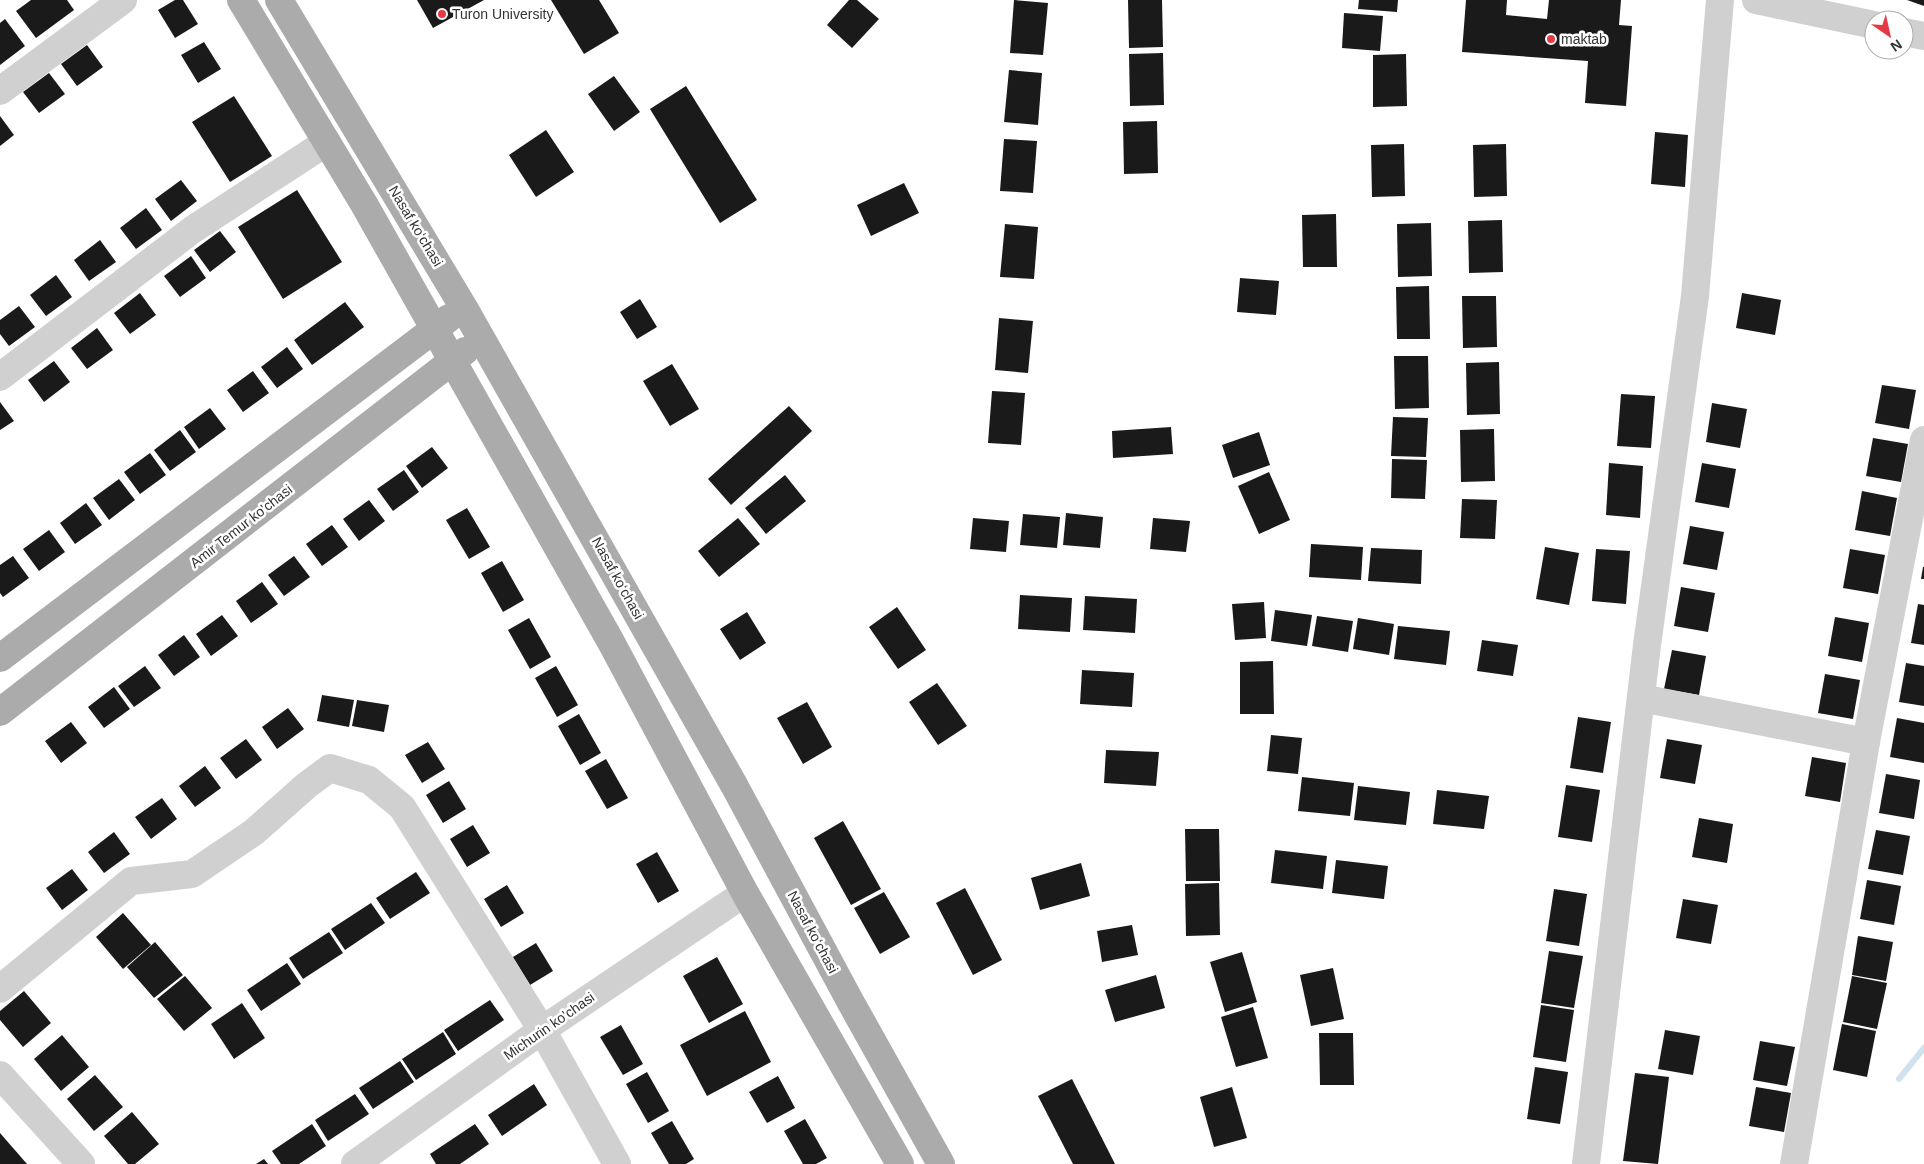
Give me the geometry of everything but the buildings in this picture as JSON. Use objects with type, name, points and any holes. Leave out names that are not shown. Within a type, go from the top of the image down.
[{"type":"main road","points":[[241,0],[364,204],[611,642],[745,893],[900,1164]]},
{"type":"main road","name":"Nasaf ko‘chasi","points":[[279,0],[464,308],[734,785],[850,1001],[941,1164]]},
{"type":"main road","points":[[0,658],[433,328],[464,308]]},
{"type":"main road","name":"Amir Temur ko'chasi","points":[[0,712],[257,514],[451,360],[482,340]]},
{"type":"street","points":[[0,91],[123,0]]},
{"type":"street","points":[[1586,1164],[1641,698],[1695,296],[1720,0]]},
{"type":"street","points":[[1756,0],[1864,23]]},
{"type":"street","points":[[0,377],[192,230],[327,142]]},
{"type":"street","points":[[1794,1164],[1866,742],[1924,440]]},
{"type":"street","points":[[1641,698],[1866,742]]},
{"type":"street","points":[[0,989],[131,881],[192,874],[254,832],[307,785],[330,768],[369,780],[402,807],[542,1030],[617,1164]]},
{"type":"street","name":"Michurin ko'chasi","points":[[356,1164],[542,1030],[745,893]]},
{"type":"street","points":[[0,1074],[81,1164]]},
{"type":"waterway","points":[[1899,1079],[1924,1048]]},
{"type":"place","name":"Turon University","points":[[442,14]]},
{"type":"place","name":"maktab","points":[[1551,39]]}]
